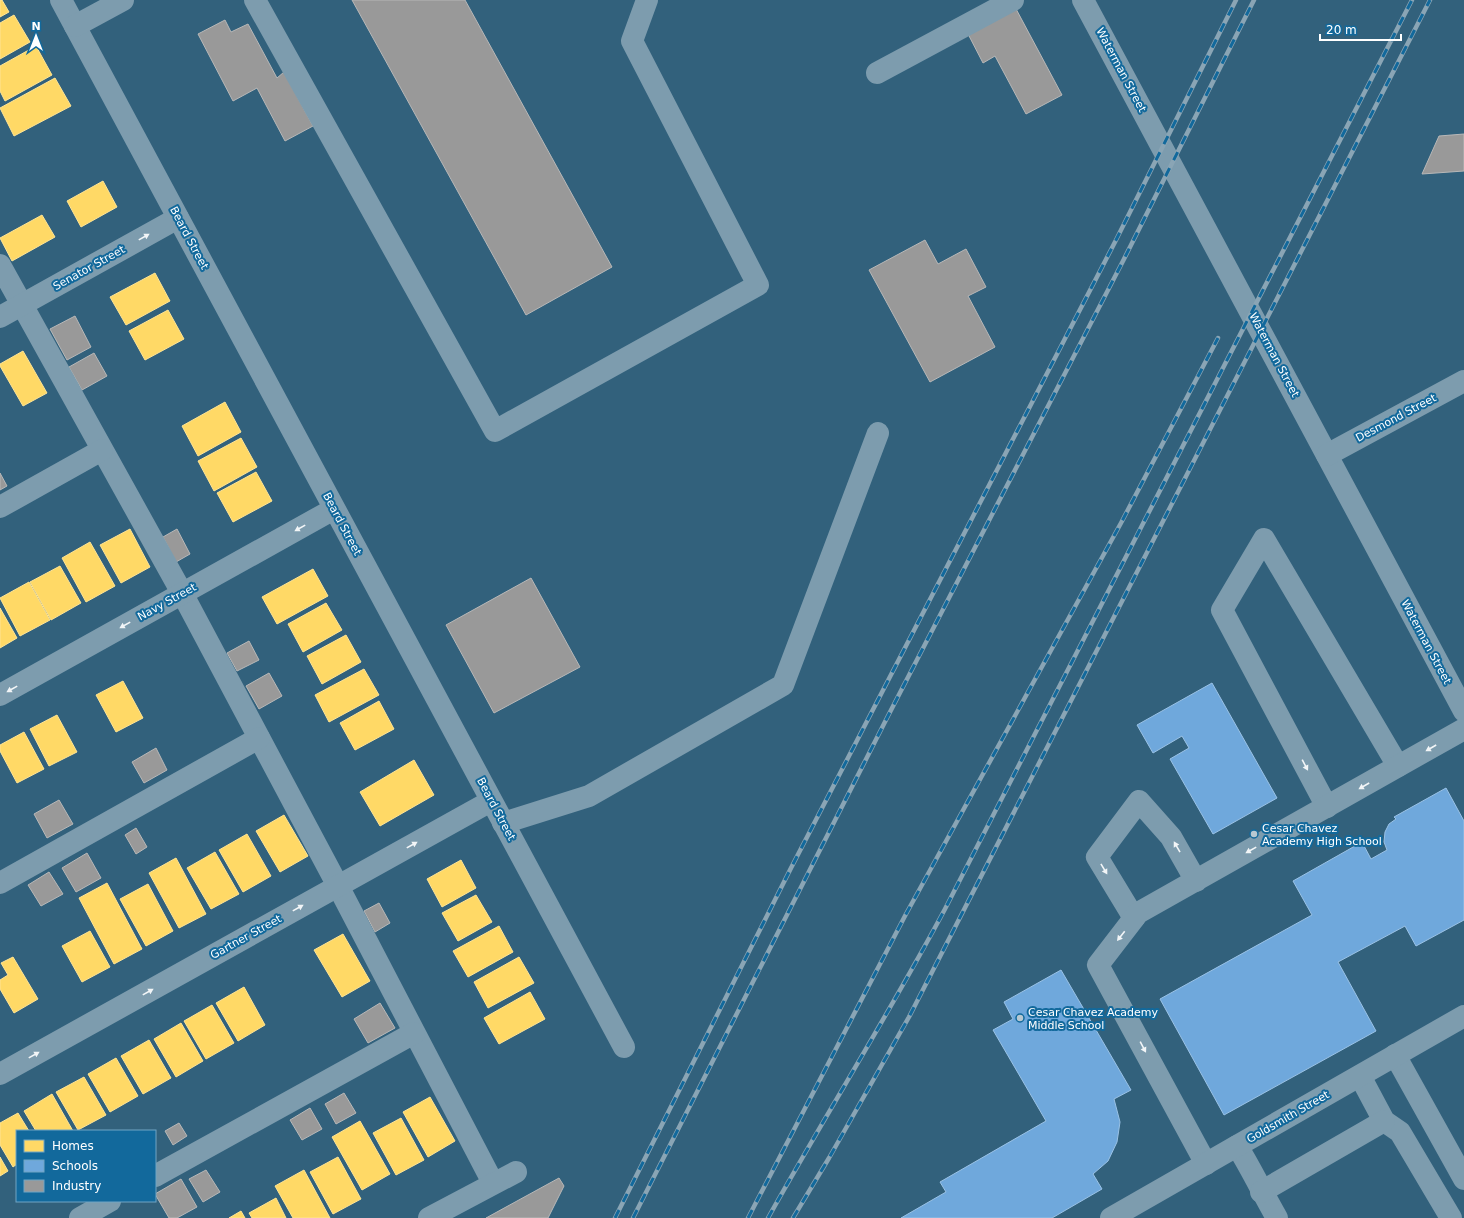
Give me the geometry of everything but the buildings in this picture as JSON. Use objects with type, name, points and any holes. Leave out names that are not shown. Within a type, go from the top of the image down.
[{"type":"street","name":"Beard Street","points":[[61,0],[624,1047]]},
{"type":"street","points":[[75,26],[123,0]]},
{"type":"street","points":[[256,0],[495,431],[758,285],[632,41],[647,0]]},
{"type":"street","points":[[877,73],[1013,0]]},
{"type":"street","name":"Waterman Street","points":[[1084,0],[1327,455],[1462,701]]},
{"type":"street","name":"Senator Street","points":[[0,317],[178,218]]},
{"type":"street","points":[[0,265],[182,594],[338,886],[493,1183]]},
{"type":"street","name":"Desmond Street","points":[[1327,455],[1464,381]]},
{"type":"street","points":[[503,823],[589,796],[783,685],[878,434]]},
{"type":"street","points":[[0,507],[102,450]]},
{"type":"street","name":"Navy Street","points":[[0,695],[334,509]]},
{"type":"street","points":[[1327,807],[1222,610],[1264,539],[1398,766]]},
{"type":"street","points":[[1206,1164],[1098,965],[1138,913],[1464,729]]},
{"type":"street","points":[[0,883],[259,738]]},
{"type":"street","name":"Gartner Street","points":[[0,1074],[491,801]]},
{"type":"street","points":[[1134,918],[1097,857],[1139,801],[1171,837],[1196,881]]},
{"type":"street","name":"Goldsmith Street","points":[[1111,1218],[1464,1016]]},
{"type":"street","points":[[156,1175],[414,1033]]},
{"type":"street","points":[[1395,1055],[1464,1179]]},
{"type":"street","points":[[1360,1076],[1384,1121],[1400,1132],[1451,1218]]},
{"type":"street","points":[[1262,1192],[1384,1121]]},
{"type":"street","points":[[1237,1146],[1252,1170],[1262,1192],[1277,1218]]},
{"type":"street","points":[[429,1218],[516,1172]]},
{"type":"street","points":[[80,1218],[108,1202]]},
{"type":"railway","points":[[615,1218],[791,868],[1115,242],[1236,0]]},
{"type":"railway","points":[[633,1218],[889,714],[1123,261],[1254,0]]},
{"type":"railway","points":[[768,1218],[902,987],[945,909],[1412,0]]},
{"type":"railway","points":[[793,1218],[909,1017],[1430,0]]},
{"type":"railway","points":[[748,1218],[906,914],[1121,523],[1218,338]]},
{"type":"place","name":"Cesar Chavez Academy High School","points":[[1254,834]]},
{"type":"place","name":"Cesar Chavez Academy Middle School","points":[[1020,1018]]}]
